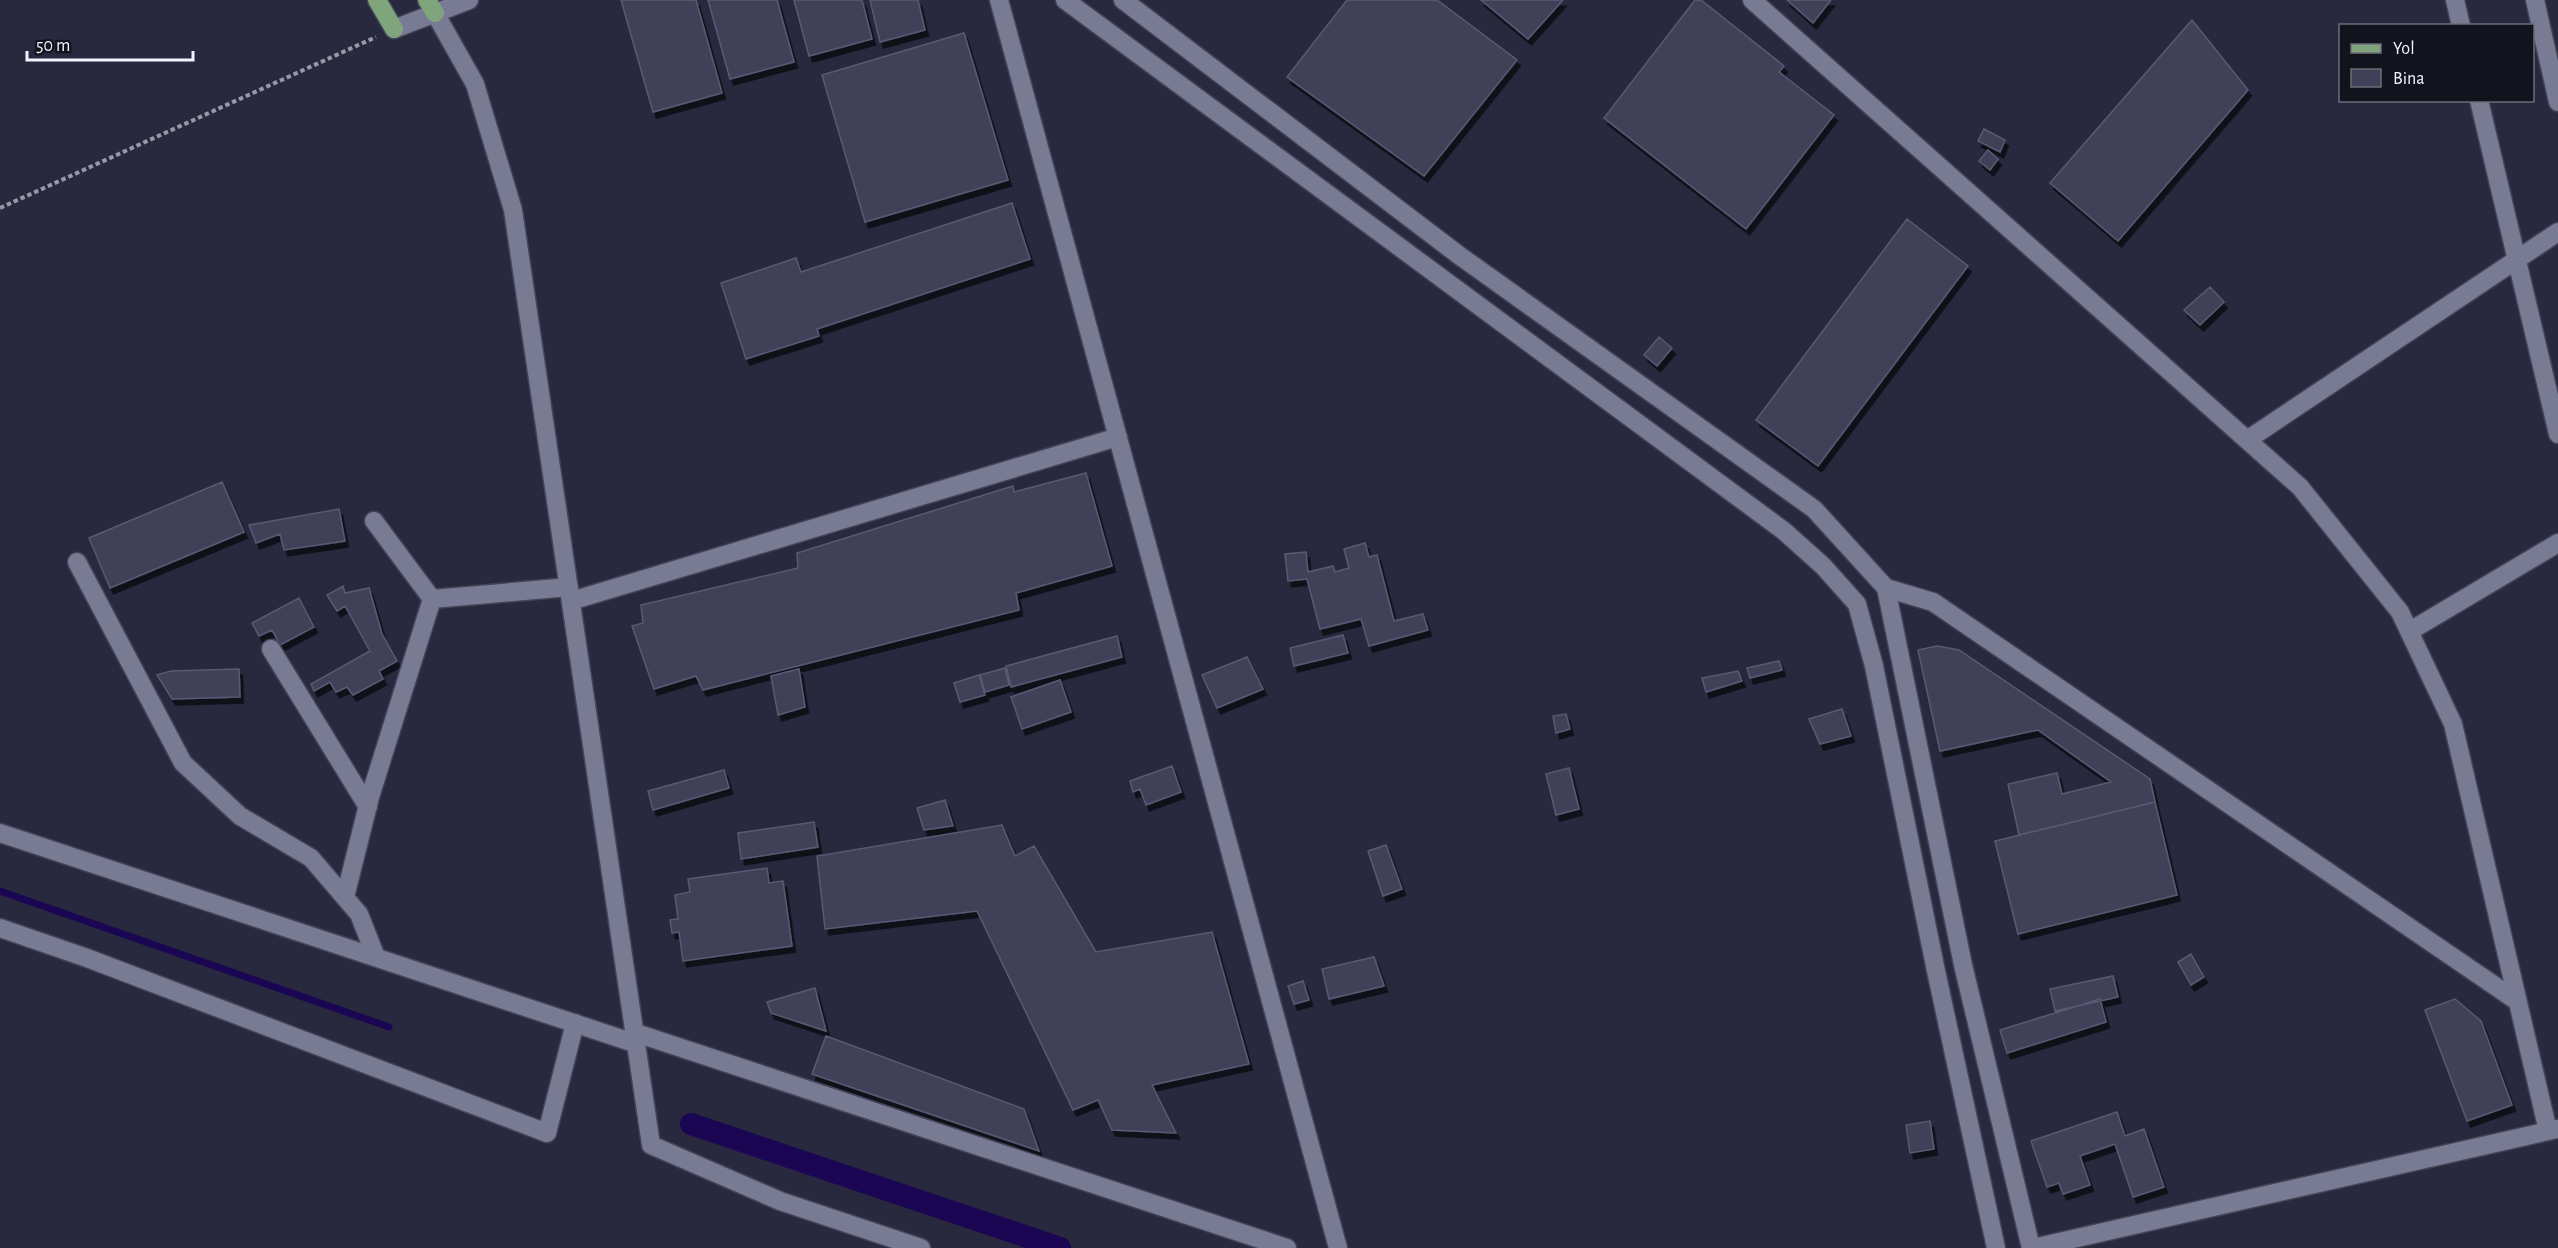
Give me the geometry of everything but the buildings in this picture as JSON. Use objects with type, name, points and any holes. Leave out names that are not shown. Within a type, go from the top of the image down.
[{"type":"main road","points":[[377,0],[394,29]]},
{"type":"street","points":[[394,29],[431,7],[469,0]]},
{"type":"street","points":[[999,0],[1338,1248]]},
{"type":"street","points":[[1065,0],[1784,531],[1823,566],[1857,604],[1874,666],[1936,971],[1996,1248]]},
{"type":"street","points":[[1123,0],[1460,256],[1814,509],[1886,588],[1964,965],[2032,1248],[2553,1130],[2517,1001],[2453,724],[2400,612],[2300,487],[1752,0]]},
{"type":"street","points":[[2455,0],[2461,24]]},
{"type":"street","points":[[2535,0],[2558,102]]},
{"type":"street","points":[[431,7],[475,84],[513,210],[651,1145],[780,1201],[921,1248]]},
{"type":"street","points":[[2479,102],[2558,434]]},
{"type":"street","points":[[2247,440],[2558,232]]},
{"type":"street","points":[[432,599],[570,594],[1118,437]]},
{"type":"street","points":[[374,521],[432,599]]},
{"type":"street","points":[[2410,631],[2558,543]]},
{"type":"street","points":[[77,562],[183,763],[240,816],[311,858],[359,914],[376,957]]},
{"type":"street","points":[[1886,588],[1933,602],[2517,1001]]},
{"type":"street","points":[[345,897],[368,807],[432,599]]},
{"type":"street","points":[[271,649],[368,807]]},
{"type":"street","points":[[0,832],[575,1023],[636,1038],[1287,1248]]},
{"type":"street","points":[[0,928],[98,962],[547,1133],[575,1023]]},
{"type":"path","points":[[0,208],[394,29]]},
{"type":"waterway","points":[[0,891],[389,1027]]},
{"type":"waterway","points":[[691,1124],[1060,1248]]}]
